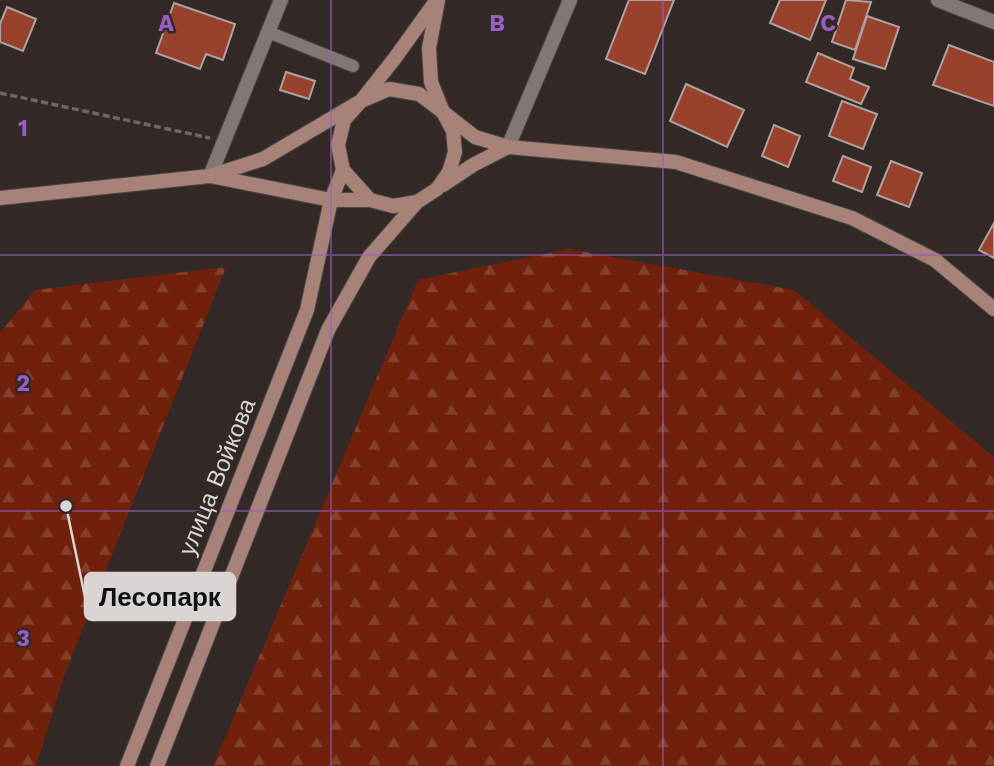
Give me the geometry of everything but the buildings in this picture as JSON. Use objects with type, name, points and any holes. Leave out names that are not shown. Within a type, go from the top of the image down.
[{"type":"main road","points":[[370,200],[342,170],[338,145],[344,120],[438,0]]},
{"type":"main road","points":[[437,189],[449,172],[455,152],[453,131],[431,82],[429,48],[438,0]]},
{"type":"main road","points":[[0,198],[210,176],[263,159],[361,101],[389,89],[419,94],[475,137],[508,147],[676,162],[852,218],[935,260],[994,309]]},
{"type":"main road","points":[[210,176],[331,200],[370,200],[393,206],[417,202],[473,165],[508,147]]},
{"type":"main road","name":"улица Войкова","points":[[127,766],[307,310],[331,200],[342,170]]},
{"type":"main road","name":"улица Войкова","points":[[157,766],[328,330],[369,257],[417,202]]},
{"type":"street","points":[[210,176],[281,0]]},
{"type":"street","points":[[508,147],[569,0]]},
{"type":"street","points":[[938,0],[994,22]]},
{"type":"lane","points":[[268,32],[353,66]]},
{"type":"path","points":[[0,93],[224,141]]},
{"type":"green space","points":[[569,249],[794,290],[994,457],[994,766],[213,766],[418,280]]},
{"type":"green space","points":[[226,267],[63,679],[36,766],[0,766],[0,333],[35,290]]},
{"type":"place","name":"Лесопарк","points":[[66,506]]}]
